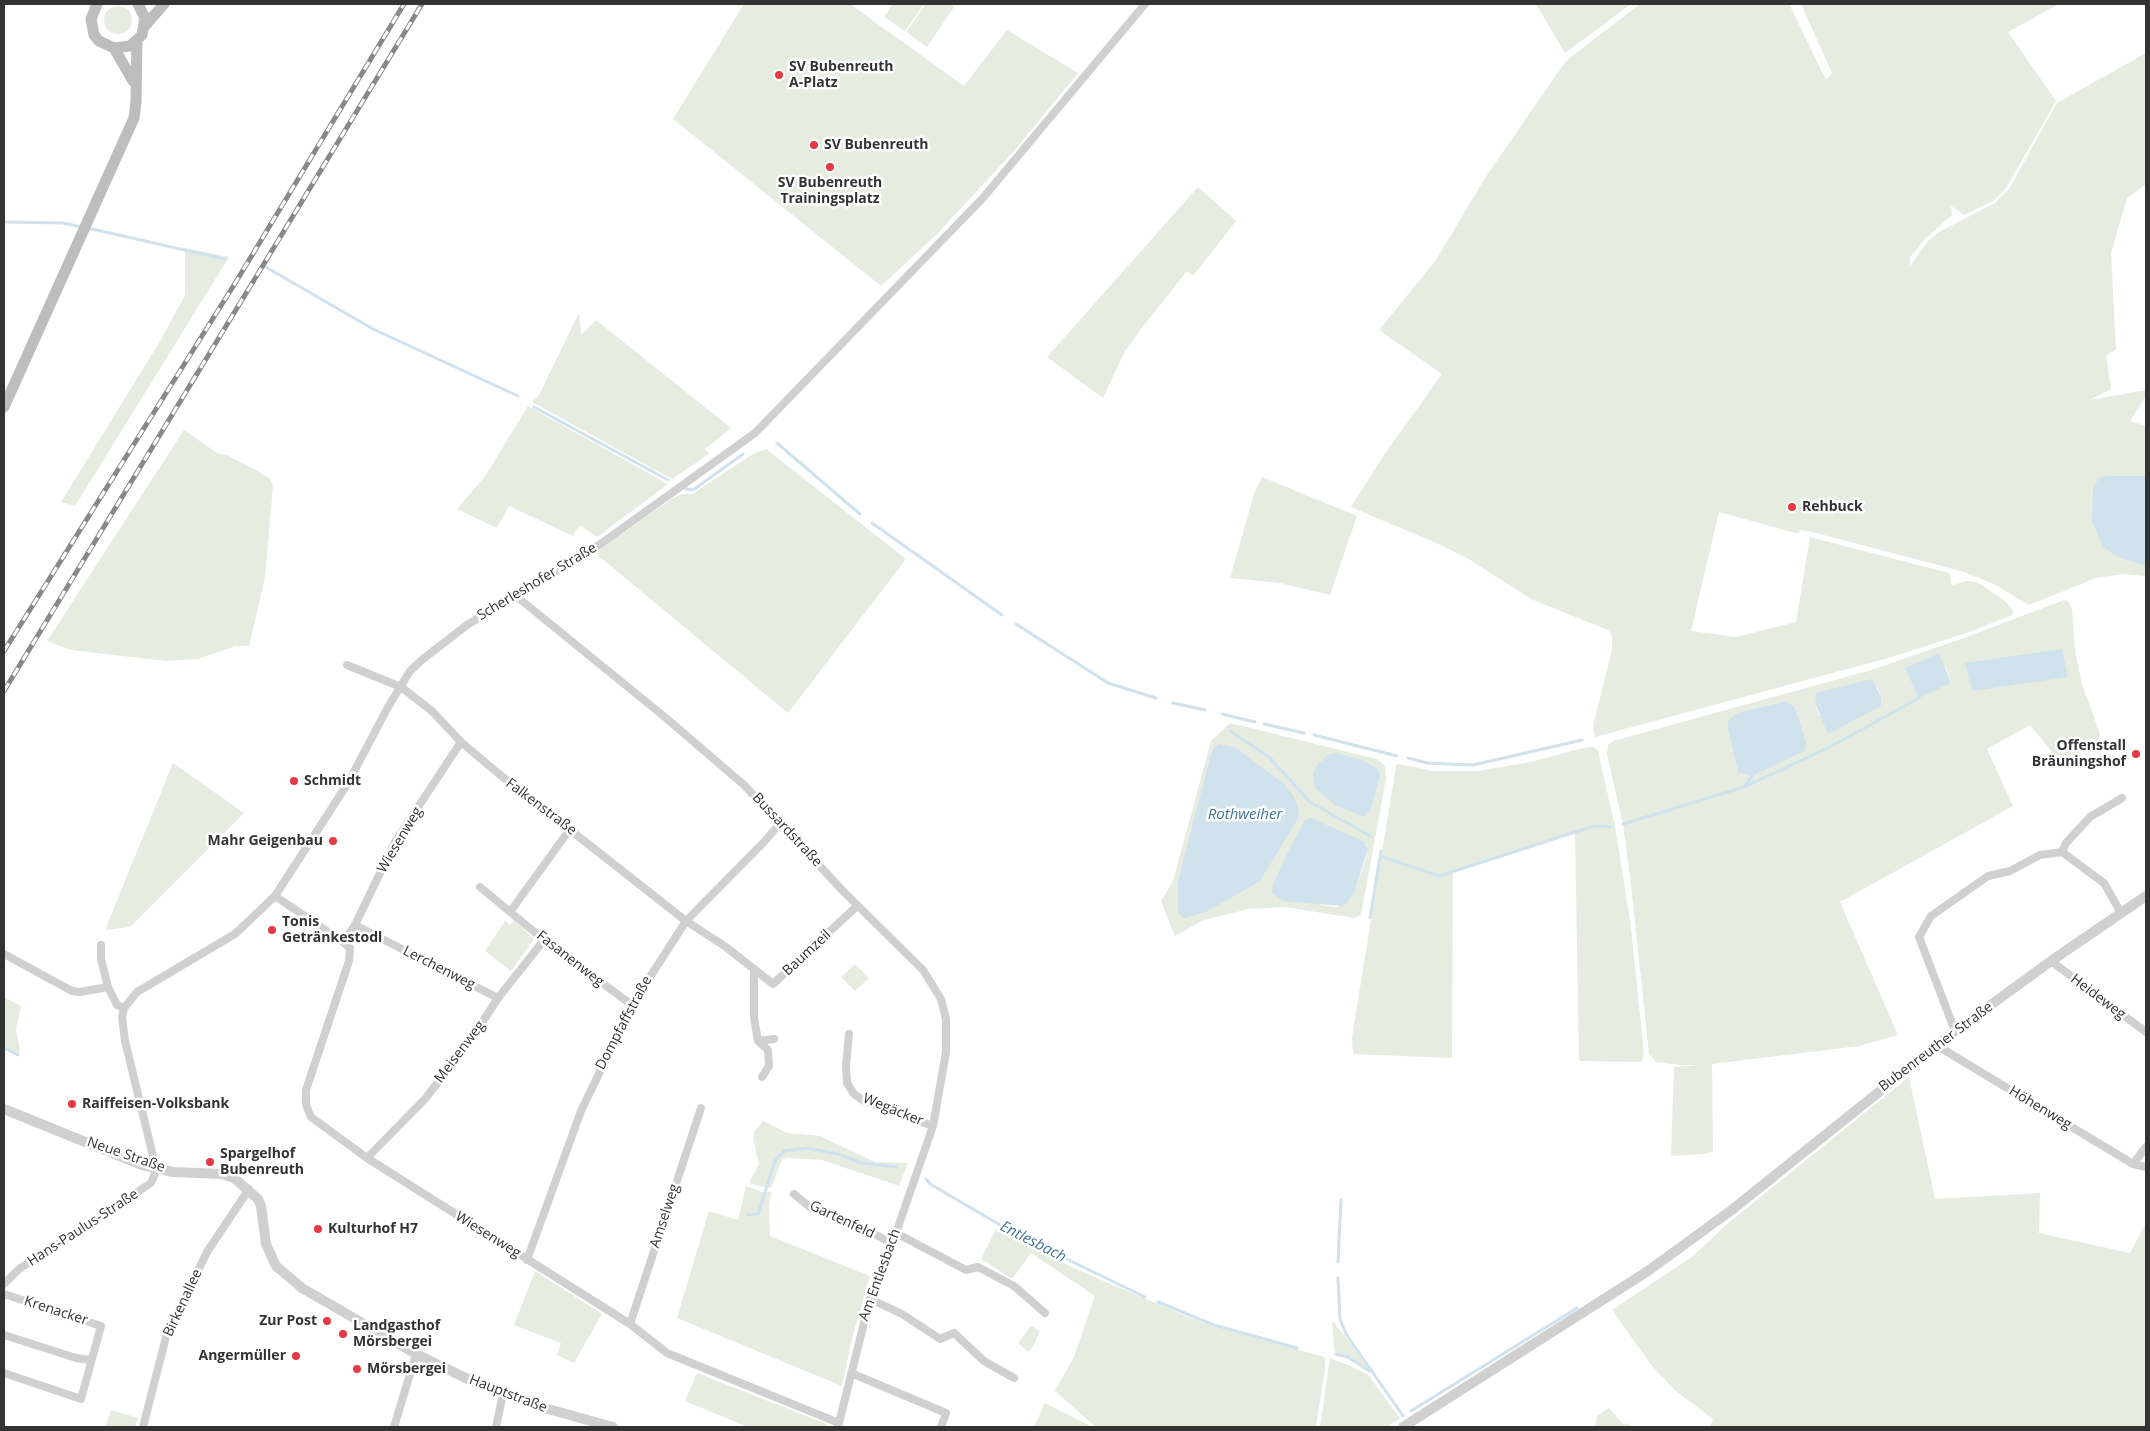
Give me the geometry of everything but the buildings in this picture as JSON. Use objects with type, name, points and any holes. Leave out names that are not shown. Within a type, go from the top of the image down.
[{"type":"main road","points":[[97,4],[91,19],[94,35],[99,42],[114,48],[122,48],[137,41]]},
{"type":"main road","points":[[138,4],[145,18],[144,27]]},
{"type":"main road","points":[[4,408],[134,118],[137,41],[144,27],[164,4]]},
{"type":"main road","points":[[114,48],[126,65],[135,86]]},
{"type":"street","name":"Scherleshofer Straße","points":[[124,1008],[137,992],[235,934],[275,896],[348,783],[388,707],[402,687],[410,671],[444,641],[602,543],[680,485],[755,433],[982,199],[1145,4]]},
{"type":"street","name":"Bussardstraße","points":[[516,596],[733,775],[781,822],[857,906],[923,970],[941,999],[946,1019],[946,1052],[933,1126]]},
{"type":"street","points":[[347,665],[402,687]]},
{"type":"street","name":"Falkenstraße","points":[[402,687],[432,712],[461,742],[499,774],[686,921]]},
{"type":"street","name":"Wiesenweg","points":[[461,742],[395,842],[344,942],[350,948],[349,961],[313,1064],[306,1090],[306,1105],[311,1117],[367,1158],[630,1324],[667,1353],[838,1425]]},
{"type":"street","points":[[2062,852],[2066,843],[2090,817],[2122,798]]},
{"type":"street","name":"Dompfaffstraße","points":[[528,1260],[581,1111],[632,1004],[686,921],[781,822]]},
{"type":"street","points":[[510,912],[570,829]]},
{"type":"street","points":[[1955,1031],[1919,937],[1931,916],[1988,876],[2010,871],[2040,855],[2062,852],[2104,883],[2121,913]]},
{"type":"street","name":"Fasanenweg","points":[[480,887],[544,940],[632,1004]]},
{"type":"street","points":[[275,896],[344,942]]},
{"type":"street","name":"Bubenreuther Straße","points":[[1403,1427],[1648,1271],[1733,1208],[1936,1045],[2051,961],[2146,896]]},
{"type":"street","name":"Baumzeil","points":[[686,921],[726,947],[773,984],[857,906]]},
{"type":"street","name":"Lerchenweg","points":[[354,925],[498,998]]},
{"type":"street","name":"Meisenweg","points":[[367,1158],[425,1098],[470,1041],[498,998],[544,940]]},
{"type":"street","points":[[101,944],[101,959],[108,987],[118,1005],[124,1008],[122,1017],[125,1041],[144,1114],[155,1168]]},
{"type":"street","points":[[4,954],[72,991],[80,992],[108,987]]},
{"type":"street","name":"Heideweg","points":[[2051,961],[2146,1032]]},
{"type":"street","points":[[754,970],[751,1018],[758,1041],[768,1050],[769,1066],[762,1077]]},
{"type":"street","name":"Wegäcker","points":[[849,1034],[846,1066],[847,1083],[854,1094],[864,1101],[933,1126]]},
{"type":"street","points":[[758,1041],[774,1039]]},
{"type":"street","name":"Höhenweg","points":[[1936,1045],[2133,1164],[2146,1167]]},
{"type":"street","name":"Amselweg","points":[[630,1324],[701,1108]]},
{"type":"street","name":"Neue Straße","points":[[4,1109],[155,1168],[173,1172],[222,1174],[234,1178],[249,1189]]},
{"type":"street","name":"Am Entlesbach","points":[[838,1425],[870,1299],[896,1233],[933,1126]]},
{"type":"street","points":[[2133,1164],[2146,1147]]},
{"type":"street","name":"Hans-Paulus-Straße","points":[[4,1284],[19,1269],[151,1183],[155,1168]]},
{"type":"street","name":"Hauptstraße","points":[[249,1189],[261,1206],[266,1244],[276,1266],[302,1288],[416,1354],[502,1394],[613,1427]]},
{"type":"street","name":"Birkenallee","points":[[143,1427],[166,1337],[207,1252],[249,1189]]},
{"type":"street","name":"Gartenfeld","points":[[794,1194],[812,1209],[840,1217],[892,1243]]},
{"type":"street","points":[[896,1233],[966,1270],[978,1267],[1014,1286],[1045,1312]]},
{"type":"street","name":"Krenacker","points":[[4,1294],[101,1326],[81,1399],[4,1373]]},
{"type":"street","points":[[870,1299],[902,1314],[940,1339],[954,1333],[984,1361],[1014,1378]]},
{"type":"street","points":[[4,1334],[76,1358],[91,1360]]},
{"type":"street","points":[[394,1427],[416,1354]]},
{"type":"street","points":[[851,1373],[946,1413],[941,1427]]},
{"type":"street","points":[[496,1427],[502,1394]]},
{"type":"shaded area","name":"SV Bubenreuth","points":[[744,4],[850,4],[964,86],[1007,30],[1078,73],[1013,152],[937,234],[881,286],[673,119]]},
{"type":"shaded area","points":[[893,4],[924,4],[905,31],[884,17]]},
{"type":"shaded area","points":[[926,4],[949,4],[954,7],[927,47],[906,32]]},
{"type":"shaded area","points":[[1536,4],[1631,4],[1565,53]]},
{"type":"shaded area","points":[[1640,4],[1789,4],[1826,80],[1832,73],[1801,4],[2059,4],[2008,32],[2056,101],[2006,188],[1993,201],[1964,215],[1951,206],[1952,215],[1925,239],[1910,257],[1910,266],[1929,240],[1939,232],[1995,203],[2009,189],[2057,103],[2146,53],[2146,184],[2127,198],[2111,253],[2116,350],[2106,355],[2111,389],[2090,400],[2146,390],[2146,396],[2130,421],[2146,426],[2146,576],[2123,574],[2096,578],[2029,605],[1994,584],[1961,571],[1812,532],[1800,530],[1799,534],[1719,512],[1691,631],[1736,637],[1796,622],[1810,537],[1949,573],[1952,585],[1966,581],[1977,582],[2005,601],[2014,612],[2012,615],[1972,631],[1892,657],[1595,737],[1593,726],[1612,650],[1612,636],[1608,630],[1531,599],[1467,558],[1351,507],[1384,455],[1442,374],[1379,330],[1436,260],[1485,178],[1567,60]]},
{"type":"shaded area","points":[[118,6],[128,10],[132,20],[128,30],[118,34],[108,30],[104,20],[108,10]]},
{"type":"shaded area","points":[[1198,187],[1236,221],[1193,276],[1187,271],[1141,329],[1125,351],[1103,398],[1047,357]]},
{"type":"shaded area","points":[[185,248],[229,257],[75,506],[61,502],[162,338],[185,295]]},
{"type":"shaded area","points":[[579,313],[581,335],[596,320],[731,428],[705,449],[709,454],[672,479],[532,402],[539,395]]},
{"type":"shaded area","points":[[528,406],[668,484],[597,537],[580,525],[573,536],[509,506],[497,528],[457,509],[486,475]]},
{"type":"shaded area","points":[[184,430],[217,453],[227,455],[261,473],[270,479],[273,486],[265,578],[249,646],[236,646],[198,659],[166,661],[71,650],[47,641]]},
{"type":"shaded area","points":[[766,449],[906,559],[788,713],[595,553],[673,498],[683,494],[692,494],[753,454]]},
{"type":"shaded area","points":[[1262,477],[1357,516],[1330,595],[1280,583],[1230,578],[1254,494]]},
{"type":"shaded area","points":[[2064,600],[2068,601],[2072,609],[2075,650],[2082,684],[2100,734],[2098,741],[2062,764],[2030,725],[1987,749],[2013,806],[1840,902],[1898,1035],[1859,1046],[1712,1064],[1713,1151],[1705,1154],[1671,1156],[1674,1067],[1701,1065],[1656,1062],[1649,1053],[1630,876],[1623,824],[1607,755],[1608,745],[1613,741],[1868,671],[1964,638]],"holes":[[[1945,666],[1951,683],[1919,697]],[[1878,688],[1881,706],[1819,716],[1815,703],[1816,693]],[[1787,701],[1796,709],[1806,742],[1738,773],[1727,725],[1741,712]]]},
{"type":"shaded area","points":[[1230,723],[1377,759],[1385,766],[1386,779],[1361,915],[1354,918],[1285,907],[1249,909],[1204,920],[1175,936],[1161,901],[1173,881],[1211,741]],"holes":[[[1366,844],[1368,849],[1354,893],[1347,903],[1336,907],[1320,905]]]},
{"type":"shaded area","points":[[1587,747],[1594,747],[1598,751],[1615,826],[1631,927],[1644,1054],[1642,1062],[1579,1061],[1575,833],[1453,872],[1452,1058],[1353,1054],[1352,1037],[1396,766],[1398,764],[1433,771],[1477,771],[1530,762]]},
{"type":"shaded area","points":[[173,763],[244,813],[130,927],[105,930]]},
{"type":"shaded area","points":[[514,920],[534,939],[511,971],[485,951],[505,921],[510,925]]},
{"type":"shaded area","points":[[855,964],[869,978],[855,991],[841,977]]},
{"type":"shaded area","points":[[4,997],[21,1006],[16,1029],[20,1050],[18,1055],[4,1048]]},
{"type":"shaded area","points":[[1909,1077],[1935,1199],[2040,1193],[2039,1233],[2130,1253],[2146,1223],[2146,1427],[1710,1427],[1713,1419],[1676,1391],[1652,1366],[1612,1310],[1692,1257],[1726,1225]]},
{"type":"shaded area","points":[[763,1121],[787,1133],[820,1136],[875,1162],[908,1163],[899,1186],[822,1160],[789,1158],[783,1159],[780,1164],[771,1188],[762,1187],[749,1183],[759,1164],[753,1138],[755,1131]]},
{"type":"shaded area","points":[[746,1186],[762,1192],[771,1192],[769,1207],[770,1236],[870,1276],[852,1338],[842,1386],[677,1318],[709,1211],[738,1220]]},
{"type":"shaded area","points":[[996,1229],[1078,1270],[1186,1316],[1212,1326],[1325,1357],[1325,1369],[1316,1427],[1096,1427],[1055,1391],[1074,1357],[1095,1296],[1031,1253],[1012,1279],[981,1259]]},
{"type":"shaded area","points":[[535,1271],[602,1314],[574,1363],[557,1355],[561,1343],[514,1325]]},
{"type":"shaded area","points":[[1332,1320],[1352,1345],[1371,1372],[1334,1351]]},
{"type":"shaded area","points":[[1031,1326],[1040,1331],[1033,1347],[1028,1352],[1018,1343]]},
{"type":"shaded area","points":[[1330,1358],[1368,1375],[1400,1418],[1386,1427],[1320,1427]]},
{"type":"shaded area","points":[[697,1373],[824,1423],[828,1427],[748,1427],[685,1401]]},
{"type":"shaded area","points":[[1045,1403],[1092,1427],[1034,1427]]},
{"type":"shaded area","points":[[1609,1408],[1624,1425],[1626,1423],[1631,1427],[1595,1427],[1597,1416]]},
{"type":"shaded area","points":[[111,1410],[138,1418],[135,1427],[105,1427]]},
{"type":"water","points":[[2107,476],[2146,476],[2146,566],[2118,557],[2103,547],[2092,521],[2093,488],[2099,478]]},
{"type":"water","points":[[2062,649],[2068,677],[1972,691],[1965,663]]},
{"type":"water","points":[[1939,653],[1951,683],[1919,698],[1905,668]]},
{"type":"water","points":[[1872,679],[1881,697],[1881,706],[1828,734],[1815,703],[1816,693]]},
{"type":"water","points":[[1787,701],[1796,709],[1806,742],[1805,751],[1753,775],[1738,773],[1727,725],[1730,718],[1741,712]]},
{"type":"water","name":"Rothweiher","points":[[1218,744],[1236,748],[1284,784],[1293,795],[1299,809],[1297,820],[1260,881],[1206,912],[1184,918],[1178,913],[1178,881],[1212,751]]},
{"type":"water","name":"Rothweiher","points":[[1334,753],[1360,759],[1376,768],[1380,774],[1370,812],[1364,817],[1335,805],[1315,788],[1313,774],[1317,765],[1328,755]]},
{"type":"water","name":"Rothweiher","points":[[1311,818],[1363,841],[1368,849],[1354,893],[1347,903],[1342,906],[1284,901],[1272,893],[1273,884],[1290,848],[1305,820]]},
{"type":"waterway","points":[[4,222],[63,223],[82,227]]},
{"type":"waterway","points":[[88,228],[224,259]]},
{"type":"waterway","points":[[264,266],[373,329],[518,396]]},
{"type":"waterway","points":[[534,407],[668,480]]},
{"type":"waterway","points":[[777,443],[860,514]]},
{"type":"waterway","points":[[686,489],[693,490],[743,454]]},
{"type":"waterway","points":[[872,523],[1002,615]]},
{"type":"waterway","points":[[1016,624],[1108,683],[1156,698]]},
{"type":"waterway","points":[[1744,787],[1830,747],[1919,698]]},
{"type":"waterway","points":[[1173,703],[1205,710]]},
{"type":"waterway","points":[[1222,714],[1255,722]]},
{"type":"waterway","points":[[1264,724],[1304,733]]},
{"type":"waterway","points":[[1230,731],[1269,757],[1310,802],[1372,837]]},
{"type":"waterway","points":[[1314,735],[1397,756]]},
{"type":"waterway","points":[[1408,758],[1427,763],[1473,765],[1582,740]]},
{"type":"waterway","points":[[1623,824],[1744,787],[1753,775]]},
{"type":"waterway","points":[[1380,856],[1439,876],[1594,826],[1611,827]]},
{"type":"waterway","points":[[1370,918],[1381,851]]},
{"type":"waterway","name":"Entlesbach","points":[[4,1048],[18,1055]]},
{"type":"waterway","name":"Entlesbach","points":[[748,1215],[758,1214],[775,1161],[784,1151],[807,1148],[838,1154],[862,1163],[896,1167]]},
{"type":"waterway","name":"Entlesbach","points":[[926,1179],[930,1184],[1019,1236],[1145,1297]]},
{"type":"waterway","points":[[1338,1262],[1341,1200]]},
{"type":"waterway","points":[[1338,1278],[1340,1319],[1346,1334],[1403,1416]]},
{"type":"waterway","points":[[1158,1302],[1214,1325],[1297,1348]]},
{"type":"waterway","points":[[1411,1411],[1577,1308]]},
{"type":"waterway","points":[[1336,1354],[1348,1357],[1369,1371]]},
{"type":"railway","points":[[4,651],[234,285],[404,4]]},
{"type":"railway","points":[[4,691],[422,4]]},
{"type":"place","name":"SV Bubenreuth A-Platz","points":[[779,75]]},
{"type":"place","name":"SV Bubenreuth","points":[[814,145]]},
{"type":"place","name":"SV Bubenreuth Trainingsplatz","points":[[830,167]]},
{"type":"place","name":"Rehbuck","points":[[1792,507]]},
{"type":"place","name":"Offenstall Bräuningshof","points":[[2136,754]]},
{"type":"place","name":"Schmidt","points":[[294,781]]},
{"type":"place","name":"Mahr Geigenbau","points":[[333,841]]},
{"type":"place","name":"Tonis Getränkestodl","points":[[272,930]]},
{"type":"place","name":"Raiffeisen-Volksbank","points":[[72,1104]]},
{"type":"place","name":"Spargelhof Bubenreuth","points":[[210,1162]]},
{"type":"place","name":"Kulturhof H7","points":[[318,1229]]},
{"type":"place","name":"Zur Post","points":[[327,1321]]},
{"type":"place","name":"Landgasthof Mörsbergei","points":[[343,1334]]},
{"type":"place","name":"Angermüller","points":[[296,1356]]},
{"type":"place","name":"Mörsbergei","points":[[357,1369]]}]
